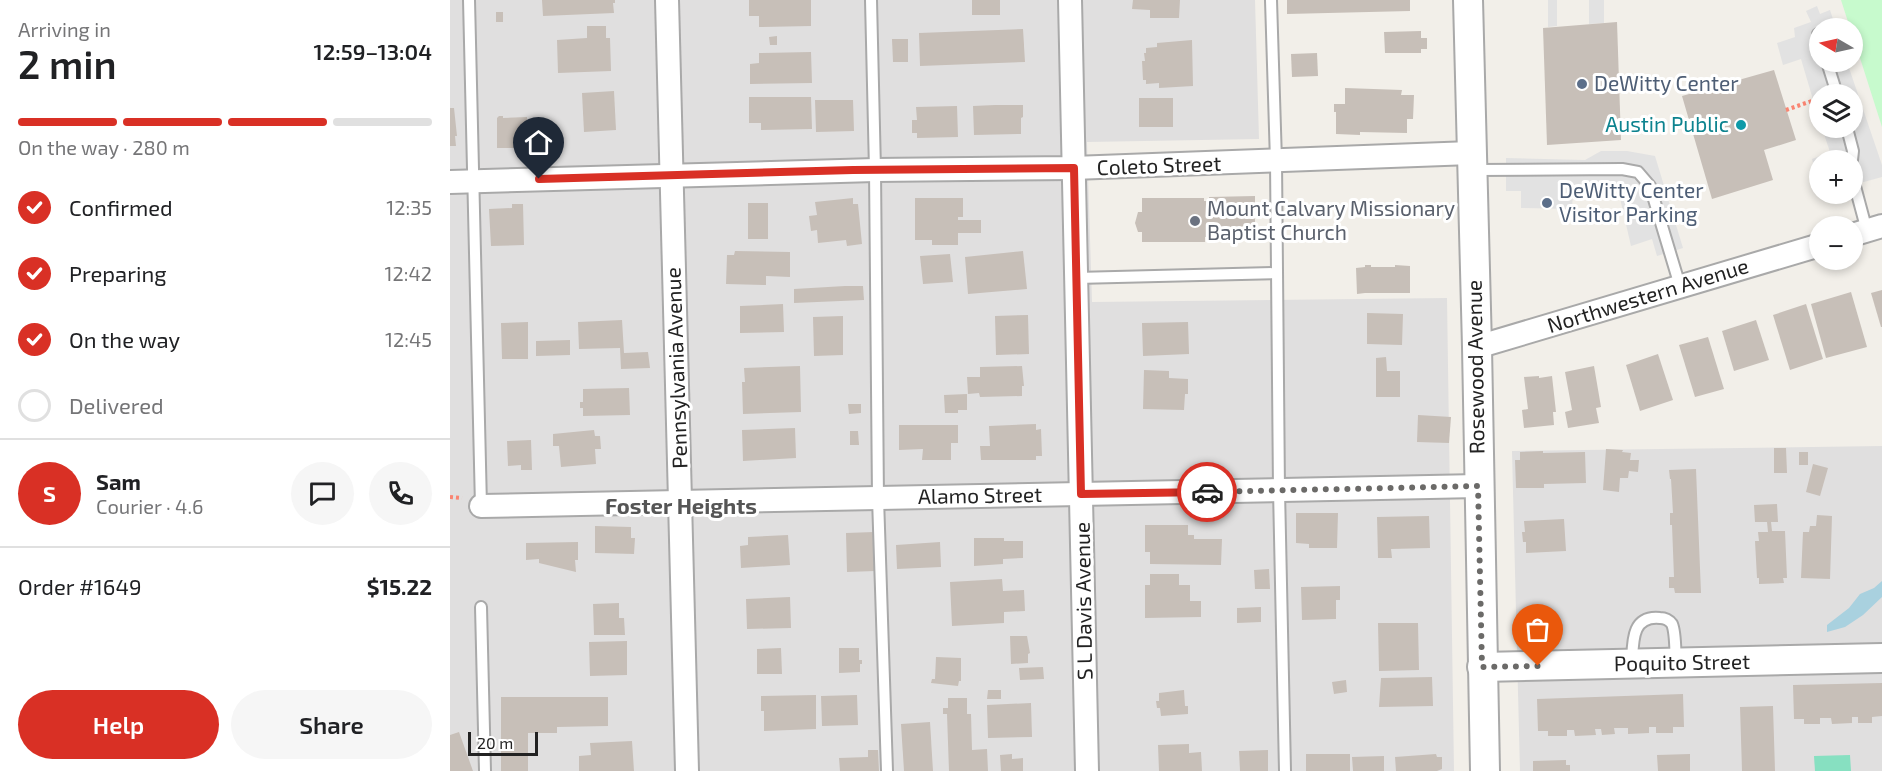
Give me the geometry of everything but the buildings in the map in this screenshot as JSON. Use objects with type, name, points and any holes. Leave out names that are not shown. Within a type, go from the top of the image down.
[{"type":"street","name":"Pennsylvania Avenue","points":[[667,0],[687,771]]},
{"type":"street","name":"S L Davis Avenue","points":[[1070,0],[1087,771]]},
{"type":"street","name":"Rosewood Avenue","points":[[1468,0],[1485,771]]},
{"type":"street","name":"Coleto Street","points":[[461,182],[1276,161],[1472,162]]},
{"type":"street","name":"Northwestern Avenue","points":[[1477,347],[1809,248]]},
{"type":"street","name":"Alamo Street","points":[[481,506],[1478,486]]},
{"type":"street","name":"Poquito Street","points":[[1482,667],[1882,658]]},
{"type":"lane","points":[[469,0],[461,182],[481,506]]},
{"type":"lane","points":[[871,0],[876,170],[878,498],[887,771]]},
{"type":"lane","points":[[1271,0],[1276,161],[1279,490],[1285,771]]},
{"type":"lane","points":[[1472,162],[1638,172],[1650,186],[1680,286]]},
{"type":"lane","points":[[1860,204],[1867,231]]},
{"type":"lane","points":[[1076,278],[1277,273]]},
{"type":"lane","points":[[481,607],[485,771]]},
{"type":"lane","points":[[1632,664],[1634,635],[1640,624],[1647,619],[1657,618],[1671,622],[1676,663]]},
{"type":"path","points":[[1786,110],[1809,102]]},
{"type":"shaded area","points":[[450,0],[1255,0],[1259,139],[1087,142],[1092,302],[1447,298],[1454,771],[450,771]]},
{"type":"shaded area","points":[[1548,0],[1557,0],[1557,26],[1548,27]]},
{"type":"shaded area","points":[[1589,0],[1604,0],[1604,23],[1589,24]]},
{"type":"shaded area","points":[[1817,6],[1820,14],[1830,10],[1833,18],[1809,18],[1806,11]]},
{"type":"shaded area","points":[[1809,23],[1809,72],[1850,72],[1854,84],[1809,84],[1809,86],[1801,59],[1783,65],[1777,43],[1795,37],[1794,28]]},
{"type":"shaded area","points":[[1863,109],[1882,165],[1882,177],[1863,182],[1863,150],[1829,150],[1825,138],[1863,138]]},
{"type":"shaded area","name":"DeWitty Center Visitor Parking","points":[[1601,151],[1627,151],[1655,156],[1683,248],[1657,256],[1652,239],[1631,246],[1620,198],[1635,192],[1611,188],[1573,191],[1572,209],[1521,208],[1521,191],[1506,191],[1506,158],[1585,160]]},
{"type":"shaded area","points":[[1882,446],[1882,771],[1520,771],[1512,451]]},
{"type":"green space","points":[[1841,0],[1882,0],[1882,127],[1863,67],[1863,18],[1847,18]]},
{"type":"green space","points":[[1850,755],[1851,771],[1815,771],[1814,756]]},
{"type":"water","points":[[1882,581],[1882,597],[1863,615],[1845,627],[1827,632],[1827,625],[1849,608],[1860,594],[1874,588]]},
{"type":"way so far","points":[[1207,492],[1478,486],[1482,667],[1538,666]]},
{"type":"place","name":"DeWitty Center","points":[[1582,84]]},
{"type":"place","name":"Austin Public","points":[[1741,125]]},
{"type":"place","name":"DeWitty Center Visitor Parking","points":[[1547,203]]},
{"type":"place","name":"Mount Calvary Missionary Baptist Church","points":[[1195,221]]},
{"type":"district","name":"Foster Heights","points":[[681,506]]},
{"type":"route","points":[[539,179],[853,170],[1074,168],[1081,494],[1207,492]]}]
